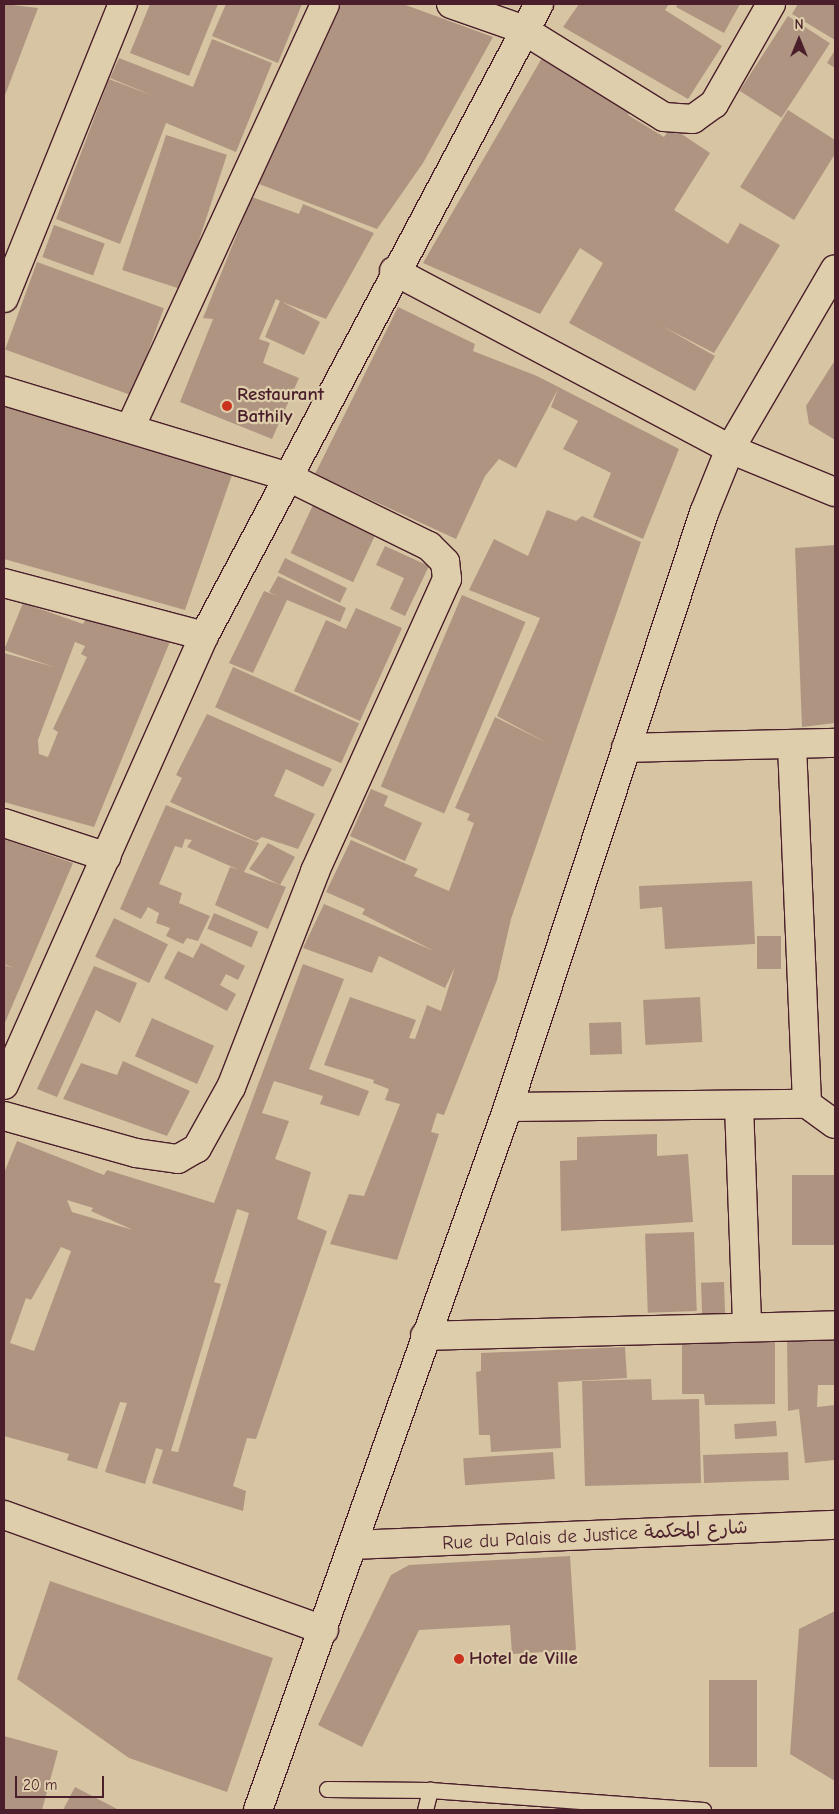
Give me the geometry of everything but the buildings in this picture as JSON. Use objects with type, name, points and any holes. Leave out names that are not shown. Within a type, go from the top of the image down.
[{"type":"main road","points":[[4,298],[123,4]]},
{"type":"main road","points":[[131,426],[325,4]]},
{"type":"main road","points":[[451,4],[522,30],[664,117],[693,119],[714,104],[771,4]]},
{"type":"main road","points":[[4,1085],[204,636],[394,271],[522,30],[539,4]]},
{"type":"main road","points":[[258,1810],[324,1630],[425,1336],[508,1108],[626,748],[730,449],[835,269]]},
{"type":"main road","points":[[394,271],[730,449],[835,492]]},
{"type":"main road","points":[[4,391],[131,426],[288,477],[429,546],[445,562],[448,579],[315,872],[231,1088],[197,1148],[178,1159],[136,1154],[4,1116]]},
{"type":"main road","points":[[5,587],[204,636]]},
{"type":"main road","points":[[626,748],[835,743]]},
{"type":"main road","points":[[792,745],[807,1104]]},
{"type":"main road","points":[[4,823],[107,857]]},
{"type":"main road","points":[[508,1108],[807,1104],[835,1124]]},
{"type":"main road","points":[[739,1105],[748,1326]]},
{"type":"main road","points":[[425,1336],[835,1325]]},
{"type":"main road","points":[[4,1516],[324,1630]]},
{"type":"main road","name":"Rue du Palais de Justice شارع المحكمة","points":[[354,1545],[835,1525]]},
{"type":"lane","points":[[327,1788],[430,1790],[703,1810]]},
{"type":"lane","points":[[425,1810],[430,1790]]},
{"type":"place","name":"Restaurant Bathily","points":[[227,406]]},
{"type":"place","name":"Hotel de Ville","points":[[459,1659]]}]
